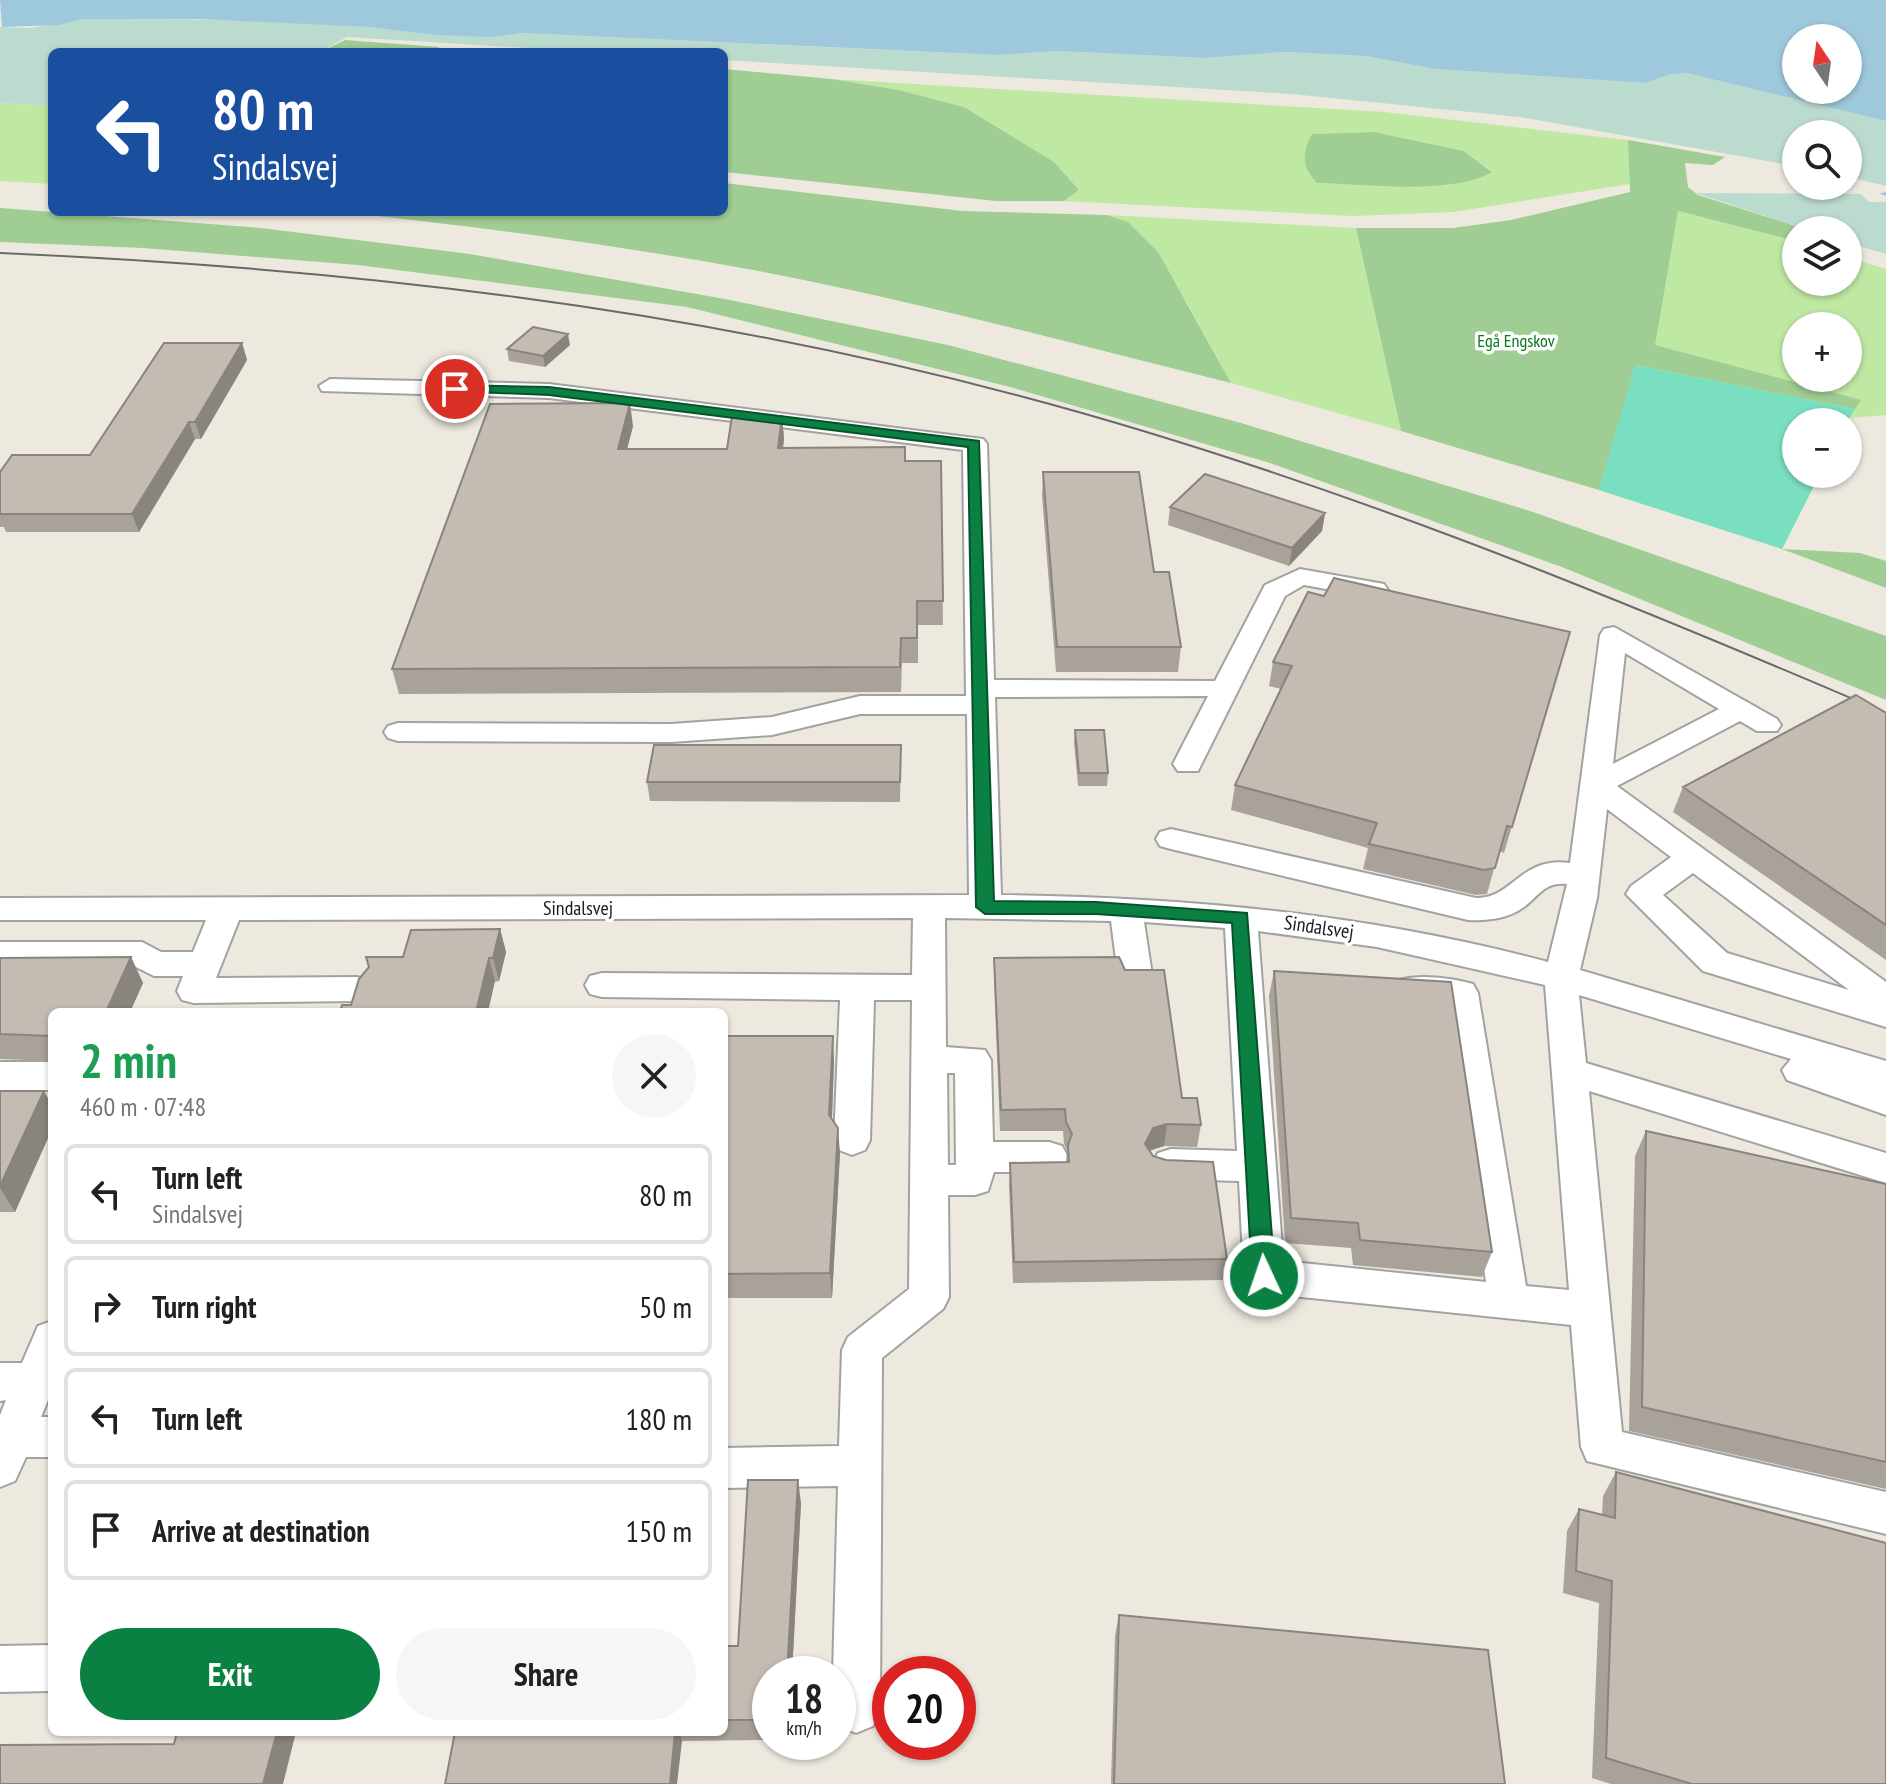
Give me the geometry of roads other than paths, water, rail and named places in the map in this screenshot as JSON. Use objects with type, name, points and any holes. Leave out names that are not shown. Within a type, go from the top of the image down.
[{"type":"street","points":[[330,386],[549,391],[975,444],[985,907]]},
{"type":"street","points":[[1188,764],[1274,591],[1300,577],[1341,582],[1402,597]]},
{"type":"street","points":[[1595,785],[1755,717],[1614,635],[1595,785],[1584,876],[1561,978],[1602,1447],[1886,1513]]},
{"type":"street","points":[[398,732],[671,733],[772,726],[860,705],[1205,687],[1224,691]]},
{"type":"street","points":[[1595,785],[1886,1000]]},
{"type":"street","points":[[1171,839],[1456,907],[1489,909],[1515,897],[1529,879],[1547,871],[1584,876]]},
{"type":"street","points":[[1693,857],[1642,894],[1715,962],[1886,1014]]},
{"type":"street","points":[[856,1709],[862,1350],[929,1297],[929,907]]},
{"type":"street","name":"Sindalsvej","points":[[0,909],[985,907],[1126,910],[1241,917],[1353,932],[1474,956],[1561,978],[1886,1075]]},
{"type":"street","points":[[195,989],[227,909]]},
{"type":"street","points":[[1126,910],[1135,975]]},
{"type":"street","points":[[1241,917],[1260,978],[1257,1166],[1264,1276],[1590,1310]]},
{"type":"street","points":[[0,954],[142,954],[195,989],[261,1001],[357,989]]},
{"type":"street","points":[[1474,956],[1461,993],[1509,1302]]},
{"type":"street","name":"Sindalsvej","points":[[1561,978],[1886,1101]]},
{"type":"street","points":[[602,985],[928,988]]},
{"type":"street","points":[[852,1140],[857,987]]},
{"type":"street","points":[[1384,987],[1461,993]]},
{"type":"street","points":[[928,1060],[973,1060],[975,1157],[975,1180],[929,1180]]},
{"type":"street","points":[[1570,1072],[1886,1168]]},
{"type":"street","points":[[0,1076],[48,1076]]},
{"type":"street","points":[[975,1157],[1049,1157]]},
{"type":"street","points":[[1164,1164],[1257,1166]]},
{"type":"street","points":[[21,1447],[17,1382],[48,1344]]},
{"type":"street","points":[[728,1468],[860,1466]]},
{"type":"street","points":[[0,1669],[48,1668]]},
{"type":"water","points":[[0,0],[1886,0],[1886,121],[1815,104],[1862,104],[1862,24],[1782,24],[1782,96],[1686,73],[1645,83],[1435,69],[1366,56],[1285,52],[1204,58],[1058,51],[998,55],[521,33],[491,37],[436,35],[370,27],[200,19],[82,19],[59,25],[2,27]]},
{"type":"tram line","points":[[0,253],[258,269],[514,297],[768,338],[894,365],[1131,427],[1350,499],[1566,580],[1886,713]]},
{"type":"park label","name":"Egå Engskov","points":[[1516,341]]}]
